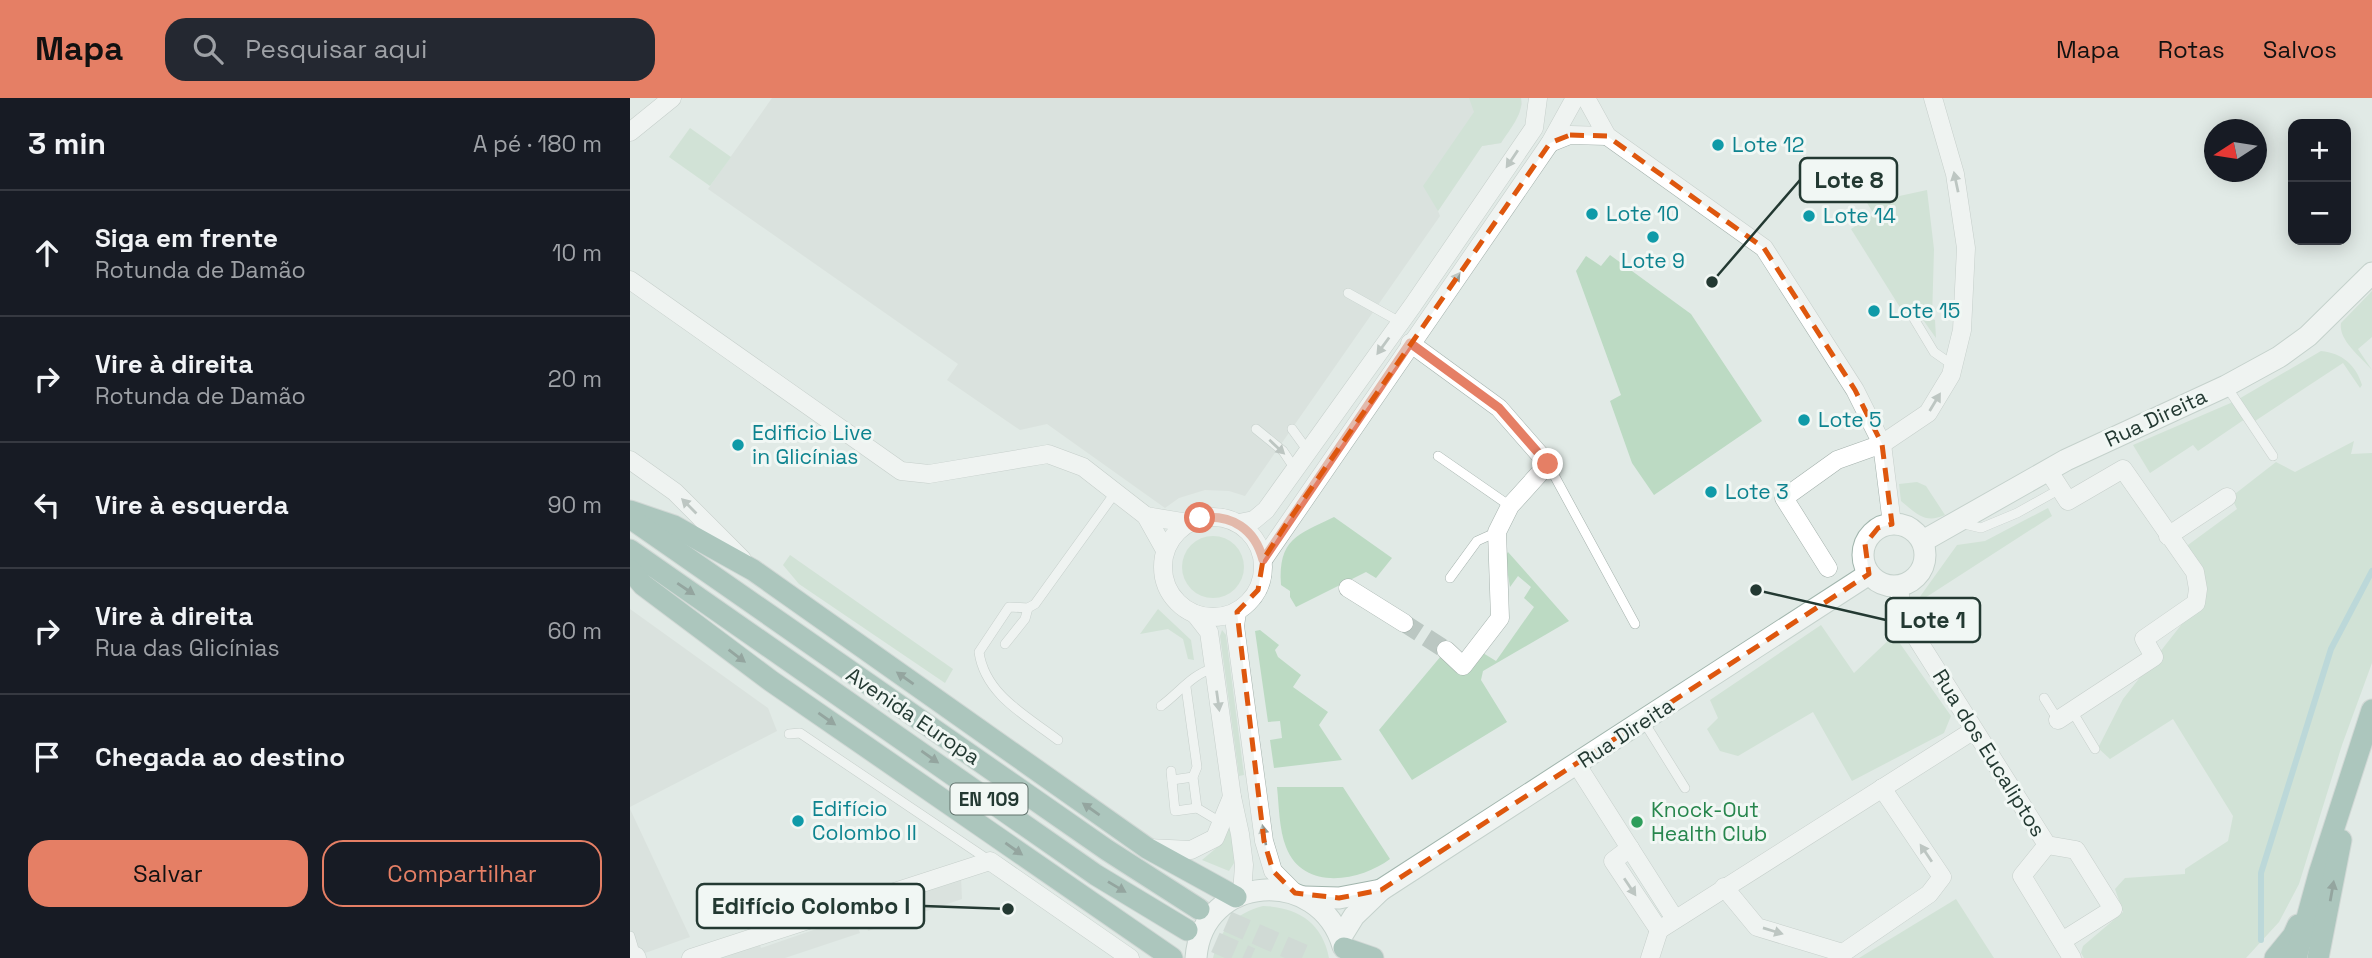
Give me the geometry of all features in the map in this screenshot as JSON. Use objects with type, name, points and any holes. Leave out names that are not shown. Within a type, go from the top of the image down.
[{"type":"main road","name":"Rua Direita","points":[[1923,541],[2048,470],[2227,386],[2308,336],[2372,274]]},
{"type":"main road","points":[[630,511],[674,526],[755,572],[1147,848],[1239,896]]},
{"type":"main road","name":"Avenida Europa","points":[[630,518],[1107,850],[1199,909]]},
{"type":"main road","points":[[1892,524],[1908,526],[1923,541],[1926,550],[1923,570],[1916,578],[1899,586],[1882,584],[1869,574],[1864,564],[1865,544],[1878,528],[1892,524]]},
{"type":"main road","name":"Avenida Europa","points":[[630,550],[1096,875],[1188,930]]},
{"type":"main road","points":[[630,570],[643,585],[771,681],[1165,956]]},
{"type":"main road","name":"Rua Direita","points":[[1381,890],[1869,574]]},
{"type":"main road","points":[[2296,958],[2319,874],[2372,710]]},
{"type":"main road","points":[[2318,958],[2356,759]]},
{"type":"main road","points":[[2275,958],[2294,936],[2319,874]]},
{"type":"main road","points":[[1196,958],[1205,927],[1218,910],[1239,896],[1277,889],[1300,895],[1339,898],[1381,890]]},
{"type":"main road","points":[[1343,948],[1354,916],[1381,890]]},
{"type":"main road","points":[[1300,895],[1320,907],[1343,948],[1373,958]]},
{"type":"street","points":[[630,132],[672,98]]},
{"type":"street","points":[[1239,896],[1244,865],[1209,632],[1195,614],[1181,606],[1168,587],[1162,565],[1166,550],[1178,530],[1188,523],[1214,516],[1239,523],[1254,520],[1266,510],[1413,305],[1534,128],[1538,98]]},
{"type":"street","points":[[1195,614],[1223,617],[1237,612],[1258,590],[1263,560],[1550,143],[1575,98]]},
{"type":"street","points":[[1586,98],[1607,136],[1764,248],[1855,390],[1882,444],[1892,524]]},
{"type":"street","points":[[1828,568],[1784,498],[1837,460],[1882,444],[1928,413],[1954,366],[1962,330],[1966,248],[1955,174],[1933,98]]},
{"type":"street","points":[[1550,143],[1570,135],[1607,136]]},
{"type":"street","points":[[630,281],[901,471],[929,474],[1048,454],[1083,467],[1146,516],[1166,550]]},
{"type":"street","points":[[1413,305],[1430,316]]},
{"type":"street","points":[[1410,343],[1499,408],[1548,464],[1510,506],[1497,532],[1500,618],[1463,666],[1446,650]]},
{"type":"street","points":[[630,460],[675,492],[755,572]]},
{"type":"street","points":[[2048,470],[2068,501],[2123,469],[2195,572],[2198,589],[2196,603],[2144,639],[2154,657],[2065,715]]},
{"type":"street","points":[[2168,536],[2227,498]]},
{"type":"street","points":[[1146,516],[1188,523]]},
{"type":"street","points":[[1239,523],[1255,539],[1263,560]]},
{"type":"street","name":"Rua dos Eucaliptos","points":[[1899,586],[1902,615],[2047,845],[2076,850],[2113,909],[2062,941]]},
{"type":"street","points":[[1348,588],[1404,623]]},
{"type":"street","points":[[1237,612],[1235,626],[1264,841],[1273,871],[1300,895]]},
{"type":"street","points":[[1650,958],[1659,930],[1974,730]]},
{"type":"street","points":[[1577,765],[1675,919]]},
{"type":"street","points":[[1724,887],[1757,926],[1843,953],[1929,894],[1942,877],[1882,788]]},
{"type":"street","points":[[1147,848],[1191,850],[1215,838],[1232,797]]},
{"type":"street","name":"Rua dos Eucaliptos","points":[[2047,845],[2022,876],[2072,958]]},
{"type":"street","points":[[1630,848],[1613,861],[1659,930]]},
{"type":"street","points":[[691,958],[990,861],[1130,958]]},
{"type":"lane","points":[[1348,293],[1400,322]]},
{"type":"lane","points":[[1913,317],[1934,352],[1954,366]]},
{"type":"lane","points":[[2227,386],[2273,456]]},
{"type":"lane","points":[[1256,429],[1283,451],[1295,469]]},
{"type":"lane","points":[[1292,429],[1308,451]]},
{"type":"lane","points":[[1438,456],[1510,506]]},
{"type":"lane","points":[[1548,464],[1635,624]]},
{"type":"lane","points":[[1955,522],[1981,528],[2017,513],[2060,489]]},
{"type":"lane","points":[[1058,740],[996,692],[981,670],[979,652],[1009,607],[1028,608],[1035,604],[1115,493]]},
{"type":"lane","points":[[1450,578],[1477,541],[1497,532]]},
{"type":"lane","points":[[1005,644],[1025,619],[1028,608]]},
{"type":"lane","points":[[1161,706],[1186,687],[1196,674],[1214,668]]},
{"type":"lane","points":[[1186,687],[1197,766],[1193,777],[1197,808]]},
{"type":"lane","points":[[2044,698],[2065,715],[2095,749]]},
{"type":"lane","points":[[1644,722],[1685,788]]},
{"type":"lane","points":[[789,734],[800,733],[990,861]]},
{"type":"lane","points":[[1193,777],[1173,774],[1175,811],[1197,808],[1223,824]]},
{"type":"lane","points":[[630,936],[637,957]]},
{"type":"highlighted area","points":[[1570,135],[1607,136],[1764,248],[1855,390],[1882,444],[1892,524],[1878,528],[1865,544],[1869,574],[1381,890],[1339,898],[1295,893],[1273,871],[1264,841],[1237,612],[1258,590],[1263,560],[1285,526],[1550,143]]},
{"type":"shaded area","points":[[772,98],[1521,98],[1522,104],[1501,143],[1482,146],[1438,211],[1440,216],[1245,496],[1229,491],[1205,490],[1179,498],[1165,508],[1047,424],[1020,430],[947,380],[958,364],[708,189]]},
{"type":"shaded area","points":[[630,609],[768,708],[777,731],[630,807]]},
{"type":"shaded area","points":[[630,809],[690,937],[631,958],[630,958]]},
{"type":"shaded area","points":[[961,877],[962,899],[868,931],[863,913]]},
{"type":"shaded area","points":[[854,916],[860,933],[785,958],[717,958],[759,943],[761,948]]},
{"type":"green space","points":[[1469,98],[1521,98],[1520,110],[1501,143],[1482,146],[1438,211],[1423,186],[1474,112]]},
{"type":"green space","points":[[690,128],[731,157],[710,186],[669,157]]},
{"type":"green space","points":[[1927,190],[1934,249],[1932,319],[1935,320],[1936,338],[1916,310],[1906,317],[1851,229],[1874,214],[1867,203]]},
{"type":"green space","points":[[1610,255],[1691,314],[1762,421],[1654,495],[1632,463],[1610,401],[1621,395],[1576,271],[1586,256],[1601,266]]},
{"type":"green space","points":[[2372,291],[2372,337],[2358,349],[2372,370],[2343,336],[2341,323]]},
{"type":"green space","points":[[2321,351],[2335,354],[2347,361],[2359,378],[2362,385],[2360,388],[2343,363],[2252,423],[2237,400]]},
{"type":"green space","points":[[2233,402],[2245,419],[2198,451],[2193,445],[2150,473],[2133,445]]},
{"type":"green space","points":[[2354,441],[2351,454],[2372,453],[2372,663],[2342,745],[2299,884],[2279,922],[2246,958],[2084,958],[2081,953],[2083,946],[2123,912],[2115,889],[2125,878],[2185,874],[2185,869],[2228,841],[2233,816],[2173,719],[2110,759],[2098,748],[2123,699],[2207,592],[2188,552],[2188,545],[2237,509],[2231,497],[2276,462],[2295,472]]},
{"type":"green space","points":[[1917,482],[1926,486],[1945,515],[1927,518],[1917,514],[1901,501],[1899,484]]},
{"type":"green space","points":[[2048,508],[2052,516],[1914,605],[1957,545],[1985,541]]},
{"type":"green space","points":[[1334,517],[1392,558],[1376,578],[1366,572],[1296,607],[1290,597],[1290,591],[1281,585],[1281,570],[1287,548],[1300,534]]},
{"type":"green space","points":[[1213,536],[1225,538],[1235,545],[1242,555],[1242,579],[1235,589],[1225,596],[1213,598],[1201,596],[1191,589],[1184,579],[1182,567],[1184,555],[1191,545],[1201,538]]},
{"type":"green space","points":[[1508,552],[1569,621],[1483,671],[1481,680],[1507,722],[1412,780],[1379,730],[1441,656],[1483,653],[1496,661],[1534,607],[1524,598],[1531,587],[1518,576],[1510,587],[1505,557]]},
{"type":"green space","points":[[790,555],[953,669],[945,683],[799,584],[783,565]]},
{"type":"green space","points":[[1158,609],[1191,640],[1194,660],[1188,659],[1183,639],[1168,629],[1140,634]]},
{"type":"green space","points":[[1821,625],[1854,673],[1894,635],[1951,716],[1944,733],[1852,781],[1813,712],[1738,756],[1720,751],[1707,729],[1718,718],[1710,700]]},
{"type":"green space","points":[[1222,630],[1226,635],[1244,775],[1239,776],[1220,636]]},
{"type":"green space","points":[[1260,630],[1279,645],[1275,650],[1278,657],[1301,675],[1293,687],[1328,712],[1319,725],[1342,760],[1274,768],[1270,740],[1282,738],[1280,721],[1268,722],[1255,631]]},
{"type":"green space","points":[[1277,787],[1343,787],[1390,859],[1378,867],[1349,877],[1333,878],[1305,871],[1294,861],[1286,847]]},
{"type":"green space","points":[[1232,817],[1234,863],[1229,871],[1202,860],[1221,844]]},
{"type":"green space","points":[[1956,899],[1994,958],[1859,958]]},
{"type":"green space","points":[[1263,906],[1287,909],[1306,919],[1321,935],[1329,958],[1213,958],[1224,931],[1230,924],[1244,913]]},
{"type":"waterway","points":[[2261,940],[2261,873],[2331,649],[2372,571]]},
{"type":"tunnel","points":[[1404,623],[1446,650]]},
{"type":"tunnel","points":[[1199,909],[1311,958]]},
{"type":"tunnel","points":[[1187,930],[1251,958]]},
{"type":"place","name":"Lote 12","points":[[1718,145]]},
{"type":"place","name":"Lote 10","points":[[1592,214]]},
{"type":"place","name":"Lote 14","points":[[1809,216]]},
{"type":"place","name":"Lote 9","points":[[1653,237]]},
{"type":"place","name":"Lote 8","points":[[1712,282]]},
{"type":"place","name":"Lote 15","points":[[1874,311]]},
{"type":"place","name":"Lote 5","points":[[1804,420]]},
{"type":"place","name":"Edificio Live in Glicínias","points":[[738,445]]},
{"type":"place","name":"Lote 3","points":[[1711,492]]},
{"type":"place","name":"Lote 1","points":[[1756,590]]},
{"type":"place","name":"Edifício Colombo II","points":[[798,821]]},
{"type":"place","name":"Knock-Out Health Club","points":[[1637,822]]},
{"type":"place","name":"Edifício Colombo I","points":[[1008,909]]},
{"type":"route","points":[[1200,518],[1214,516],[1239,523],[1255,539],[1263,560],[1410,343],[1499,408],[1548,464]]}]
